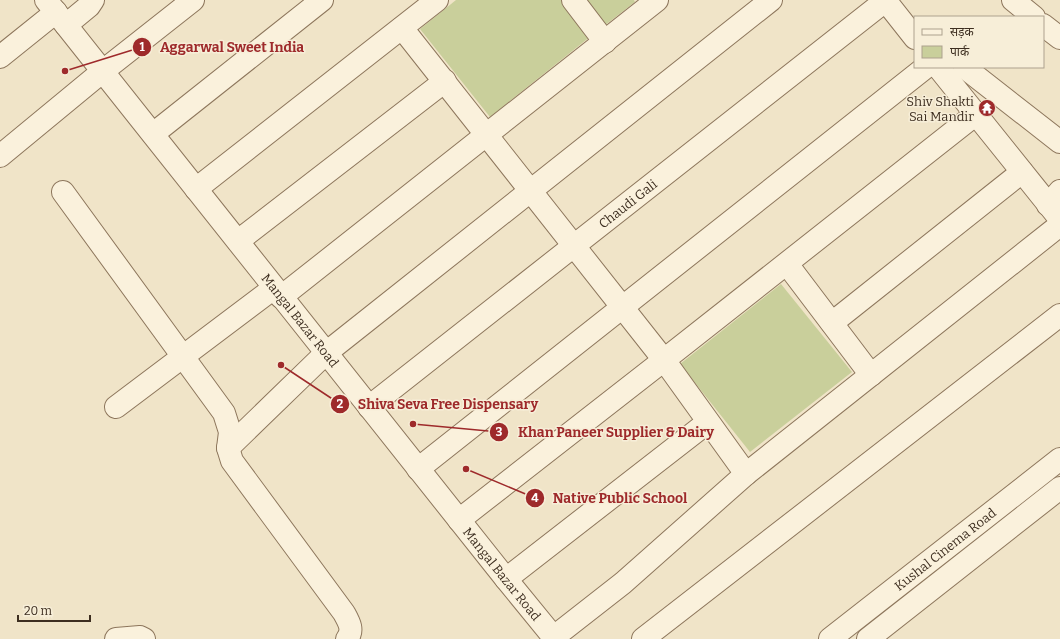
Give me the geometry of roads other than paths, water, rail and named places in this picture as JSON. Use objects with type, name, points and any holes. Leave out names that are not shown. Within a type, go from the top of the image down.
[{"type":"street","points":[[0,57],[56,12],[89,6],[93,0]]},
{"type":"street","points":[[0,156],[103,71],[193,0]]},
{"type":"street","points":[[153,134],[300,7],[322,0]]},
{"type":"street","points":[[196,189],[437,0]]},
{"type":"street","points":[[573,0],[605,42]]},
{"type":"street","points":[[116,407],[183,356],[278,292],[488,135],[657,0]]},
{"type":"street","points":[[228,448],[326,353],[771,0]]},
{"type":"street","points":[[885,0],[914,36]]},
{"type":"street","name":"Chaudi Gali","points":[[369,407],[885,0]]},
{"type":"street","points":[[1013,0],[1033,16]]},
{"type":"street","name":"Mangal Bazar Road","points":[[56,12],[418,469],[555,638]]},
{"type":"street","points":[[1044,25],[1060,38]]},
{"type":"street","points":[[402,28],[488,135],[664,360],[746,474]]},
{"type":"street","points":[[418,469],[925,68]]},
{"type":"street","points":[[939,68],[1022,172],[1056,205]]},
{"type":"street","points":[[965,68],[1060,142]]},
{"type":"street","points":[[238,242],[445,82]]},
{"type":"street","points":[[459,520],[787,264],[976,114]]},
{"type":"street","points":[[832,323],[1022,172]]},
{"type":"street","points":[[63,192],[224,413],[230,432],[228,448],[232,461],[344,613],[350,625],[350,635],[347,639]]},
{"type":"street","points":[[555,638],[623,583],[746,474],[1060,225]]},
{"type":"street","points":[[787,264],[871,375]]},
{"type":"street","points":[[643,639],[1060,315]]},
{"type":"street","points":[[506,579],[708,422]]},
{"type":"street","name":"Kushal Cinema Road","points":[[830,639],[1060,459]]},
{"type":"street","points":[[1038,476],[1057,496]]},
{"type":"street","name":"Kushal Cinema Road","points":[[868,639],[1057,496]]},
{"type":"street","points":[[116,639],[140,637],[144,639]]},
{"type":"place","name":"Aggarwal Sweet India","points":[[65,71]]},
{"type":"place","name":"Shiv Shakti Sai Mandir","points":[[987,108]]},
{"type":"place","name":"Shiva Seva Free Dispensary","points":[[281,365]]},
{"type":"place","name":"Khan Paneer Supplier & Dairy","points":[[413,424]]},
{"type":"place","name":"Native Public School","points":[[466,469]]}]
